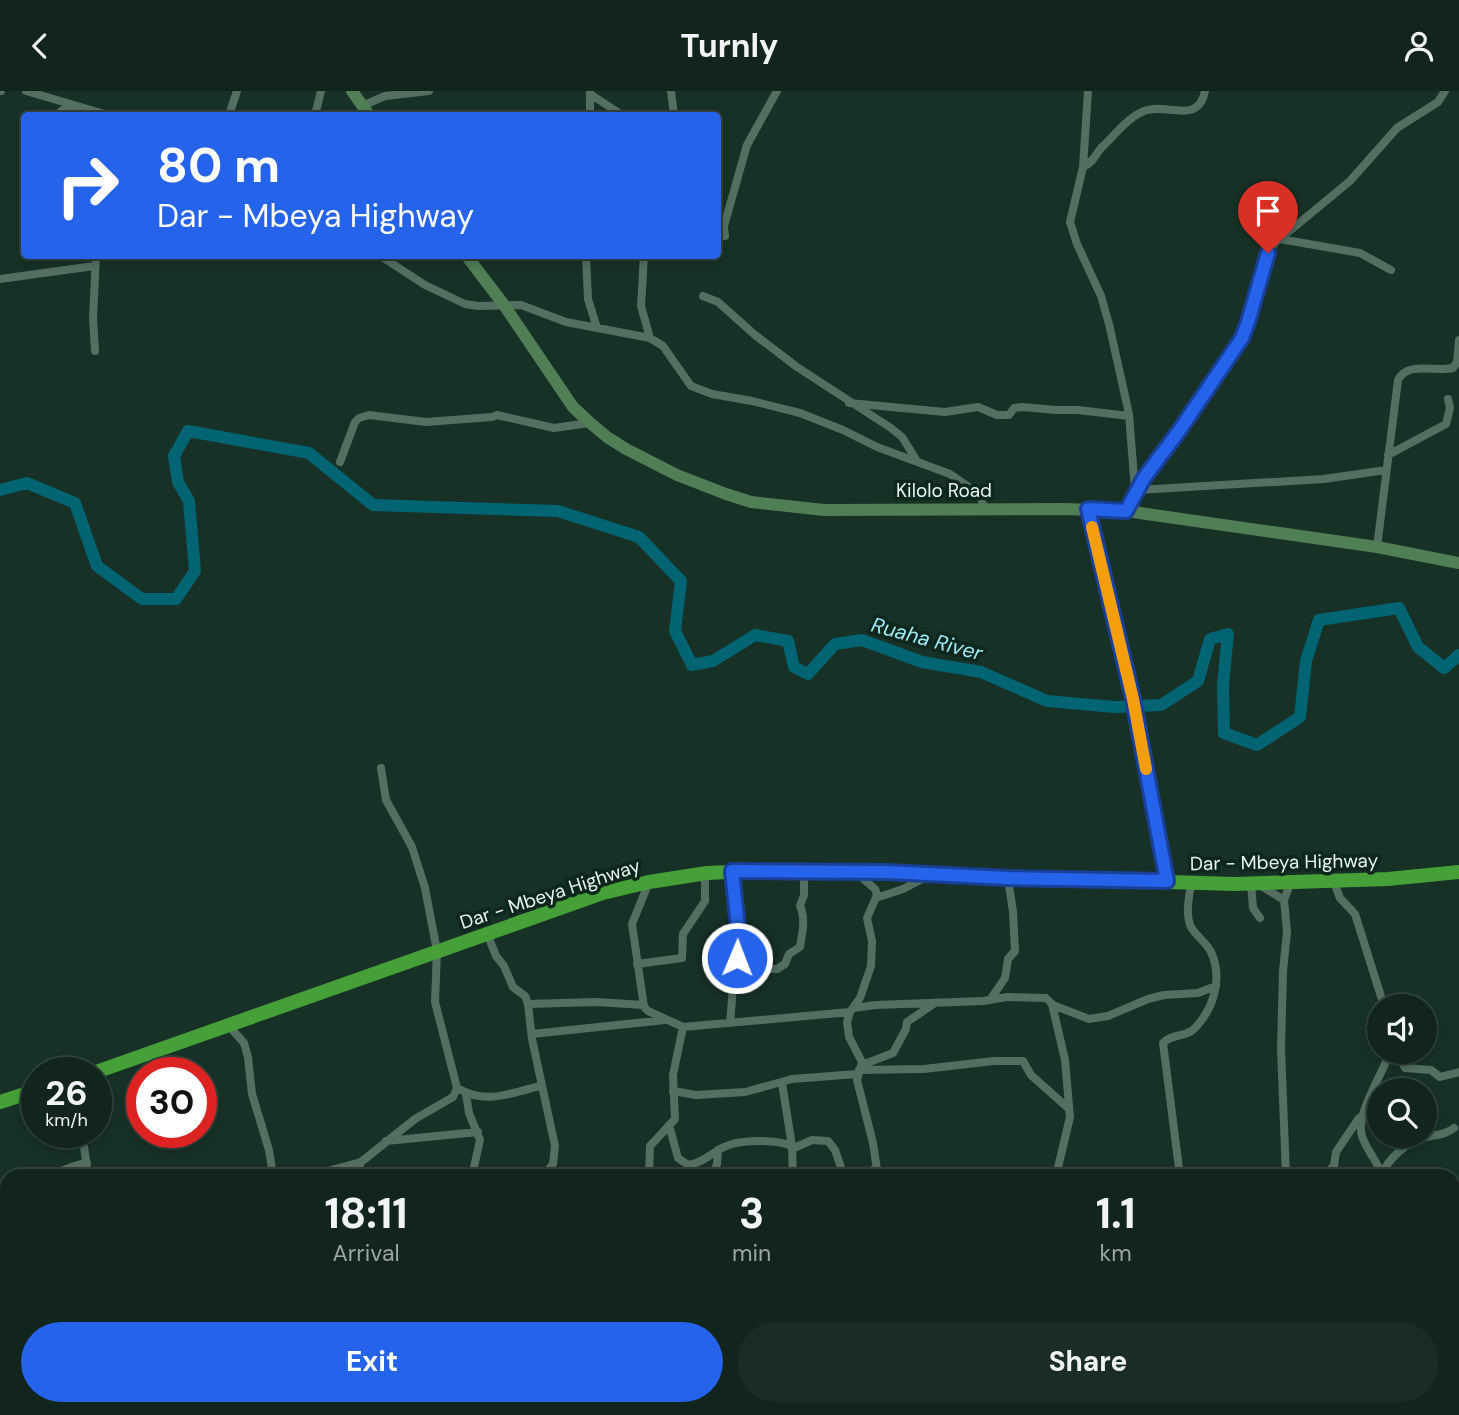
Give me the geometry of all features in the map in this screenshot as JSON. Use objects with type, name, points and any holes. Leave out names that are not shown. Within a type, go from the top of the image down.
[{"type":"highway","name":"Dar - Mbeya Highway","points":[[112,1066],[603,893],[705,873],[804,870],[1167,881],[1191,884],[1290,884],[1459,872]]},
{"type":"highway","points":[[0,1102],[21,1095]]},
{"type":"main road","points":[[352,91],[366,111]]},
{"type":"main road","name":"Kilolo Road","points":[[469,259],[504,305],[573,407],[589,423],[616,443],[677,475],[751,502],[824,510],[1126,511],[1377,547],[1459,563]]},
{"type":"main road","points":[[1088,509],[1133,699],[1167,881]]},
{"type":"street","points":[[26,91],[97,112]]},
{"type":"street","points":[[230,112],[237,91]]},
{"type":"street","points":[[315,112],[321,91]]},
{"type":"street","points":[[366,111],[385,96],[429,91]]},
{"type":"street","points":[[671,91],[674,112]]},
{"type":"street","points":[[724,236],[724,226],[740,163],[777,91]]},
{"type":"street","points":[[1080,91],[1088,104]]},
{"type":"street","points":[[1088,91],[1083,167],[1070,222],[1101,296],[1129,416],[1136,492]]},
{"type":"street","points":[[1083,167],[1135,116],[1149,109],[1194,109],[1202,102],[1205,91]]},
{"type":"street","points":[[1126,511],[1136,492],[1242,338],[1268,253],[1280,239],[1350,181],[1397,128],[1438,102],[1445,91]]},
{"type":"street","points":[[590,93],[590,112]]},
{"type":"street","points":[[590,93],[618,112]]},
{"type":"street","points":[[60,112],[78,107]]},
{"type":"street","points":[[1280,239],[1360,253],[1391,270]]},
{"type":"street","points":[[95,259],[95,351]]},
{"type":"street","points":[[385,259],[425,285],[472,306],[521,305],[554,319],[650,338],[663,346],[691,386],[712,394],[800,413],[877,447],[950,474],[970,486],[982,500],[985,509]]},
{"type":"street","points":[[586,259],[588,299],[597,328]]},
{"type":"street","points":[[644,259],[641,306],[650,338]]},
{"type":"street","points":[[0,279],[94,266]]},
{"type":"street","points":[[703,296],[718,302],[755,335],[849,403],[874,416],[902,437],[917,461]]},
{"type":"street","points":[[1377,547],[1398,380],[1401,374],[1409,369],[1452,368],[1457,362],[1459,340]]},
{"type":"street","points":[[1388,455],[1446,423],[1450,408],[1448,398]]},
{"type":"street","points":[[849,403],[945,412],[978,407],[1002,415],[1009,415],[1014,408],[1022,407],[1088,410],[1129,416]]},
{"type":"street","points":[[340,462],[355,422],[369,415],[426,422],[501,415],[554,428],[589,423]]},
{"type":"street","points":[[1136,492],[1324,479],[1386,470]]},
{"type":"street","points":[[335,1169],[361,1162],[415,1119],[453,1097],[457,1088],[434,997],[437,951],[425,888],[412,847],[386,800],[381,768]]},
{"type":"street","points":[[736,969],[777,969],[785,964],[789,954],[800,947],[804,870]]},
{"type":"street","points":[[730,1023],[738,927],[732,871]]},
{"type":"street","points":[[637,964],[682,958],[683,934],[705,901],[705,873]]},
{"type":"street","points":[[857,873],[875,889],[876,898],[867,918],[872,941],[871,966],[847,1025],[859,1070],[876,1169]]},
{"type":"street","points":[[876,898],[903,889],[930,874]]},
{"type":"street","points":[[990,1000],[1005,978],[1008,959],[1015,951],[1008,878]]},
{"type":"street","points":[[649,882],[632,919],[644,1005],[648,1011],[683,1027],[852,1010],[876,1005],[1007,997],[1045,998],[1052,1004],[1089,1019],[1108,1016],[1148,999],[1198,993],[1216,986]]},
{"type":"street","points":[[1334,882],[1340,898],[1355,913],[1380,994]]},
{"type":"street","points":[[1179,1169],[1163,1043],[1167,1038],[1189,1033],[1196,1027],[1213,1002],[1216,986],[1211,951],[1190,923],[1188,907],[1191,884]]},
{"type":"street","points":[[1260,918],[1253,908],[1254,884],[1284,900]]},
{"type":"street","points":[[1286,1169],[1281,1048],[1287,932],[1284,900],[1290,884]]},
{"type":"street","points":[[487,933],[513,987],[524,995],[528,1004],[541,1086],[555,1146],[553,1164],[549,1169]]},
{"type":"street","points":[[528,1004],[596,1002],[644,1005]]},
{"type":"street","points":[[859,1070],[893,1053],[906,1030],[907,1022],[935,1003]]},
{"type":"street","points":[[1052,1004],[1065,1060],[1070,1117],[1058,1169]]},
{"type":"street","points":[[532,1034],[668,1020]]},
{"type":"street","points":[[229,1026],[244,1043],[252,1094],[272,1169]]},
{"type":"street","points":[[649,1169],[649,1147],[675,1119],[673,1070],[683,1027]]},
{"type":"street","points":[[673,1091],[696,1095],[745,1092],[804,1078],[859,1070],[924,1069],[994,1061],[1023,1061],[1030,1074],[1068,1108]]},
{"type":"street","points":[[1379,1169],[1360,1131],[1365,1111],[1385,1064]]},
{"type":"street","points":[[1403,1064],[1405,1068],[1431,1070],[1440,1077],[1459,1072]]},
{"type":"street","points":[[782,1083],[793,1169]]},
{"type":"street","points":[[457,1088],[466,1094],[503,1097],[541,1086]]},
{"type":"street","points":[[466,1094],[469,1113],[480,1140],[474,1169]]},
{"type":"street","points":[[1331,1169],[1334,1166],[1336,1152],[1365,1111]]},
{"type":"street","points":[[669,1125],[674,1149],[683,1163],[697,1164],[718,1150],[741,1142],[775,1141],[792,1148],[812,1140],[828,1141],[835,1150],[842,1169]]},
{"type":"street","points":[[1386,1169],[1394,1156],[1415,1141],[1446,1134],[1454,1128]]},
{"type":"street","points":[[386,1141],[478,1132]]},
{"type":"street","points":[[85,1148],[87,1169]]},
{"type":"street","points":[[715,1169],[718,1150]]},
{"type":"street","points":[[358,1169],[361,1162]]},
{"type":"street","points":[[63,1169],[87,1163]]},
{"type":"waterway","name":"Ruaha River","points":[[0,490],[27,483],[75,503],[97,566],[142,599],[176,599],[195,571],[189,501],[178,482],[174,456],[188,431],[309,453],[373,505],[558,511],[639,537],[681,581],[675,631],[692,665],[713,661],[755,635],[788,641],[794,667],[808,674],[835,644],[862,640],[922,662],[981,672],[1047,701],[1115,707],[1161,705],[1198,681],[1210,639],[1228,634],[1223,685],[1224,733],[1257,745],[1300,717],[1306,661],[1319,620],[1399,608],[1418,647],[1444,668],[1459,655]]},
{"type":"slow traffic","points":[[1092,527],[1133,699],[1146,769]]},
{"type":"route","points":[[737,958],[738,927],[732,871],[887,872],[1008,878],[1167,881],[1133,699],[1088,509],[1126,511],[1144,478],[1242,338],[1268,253]]}]
